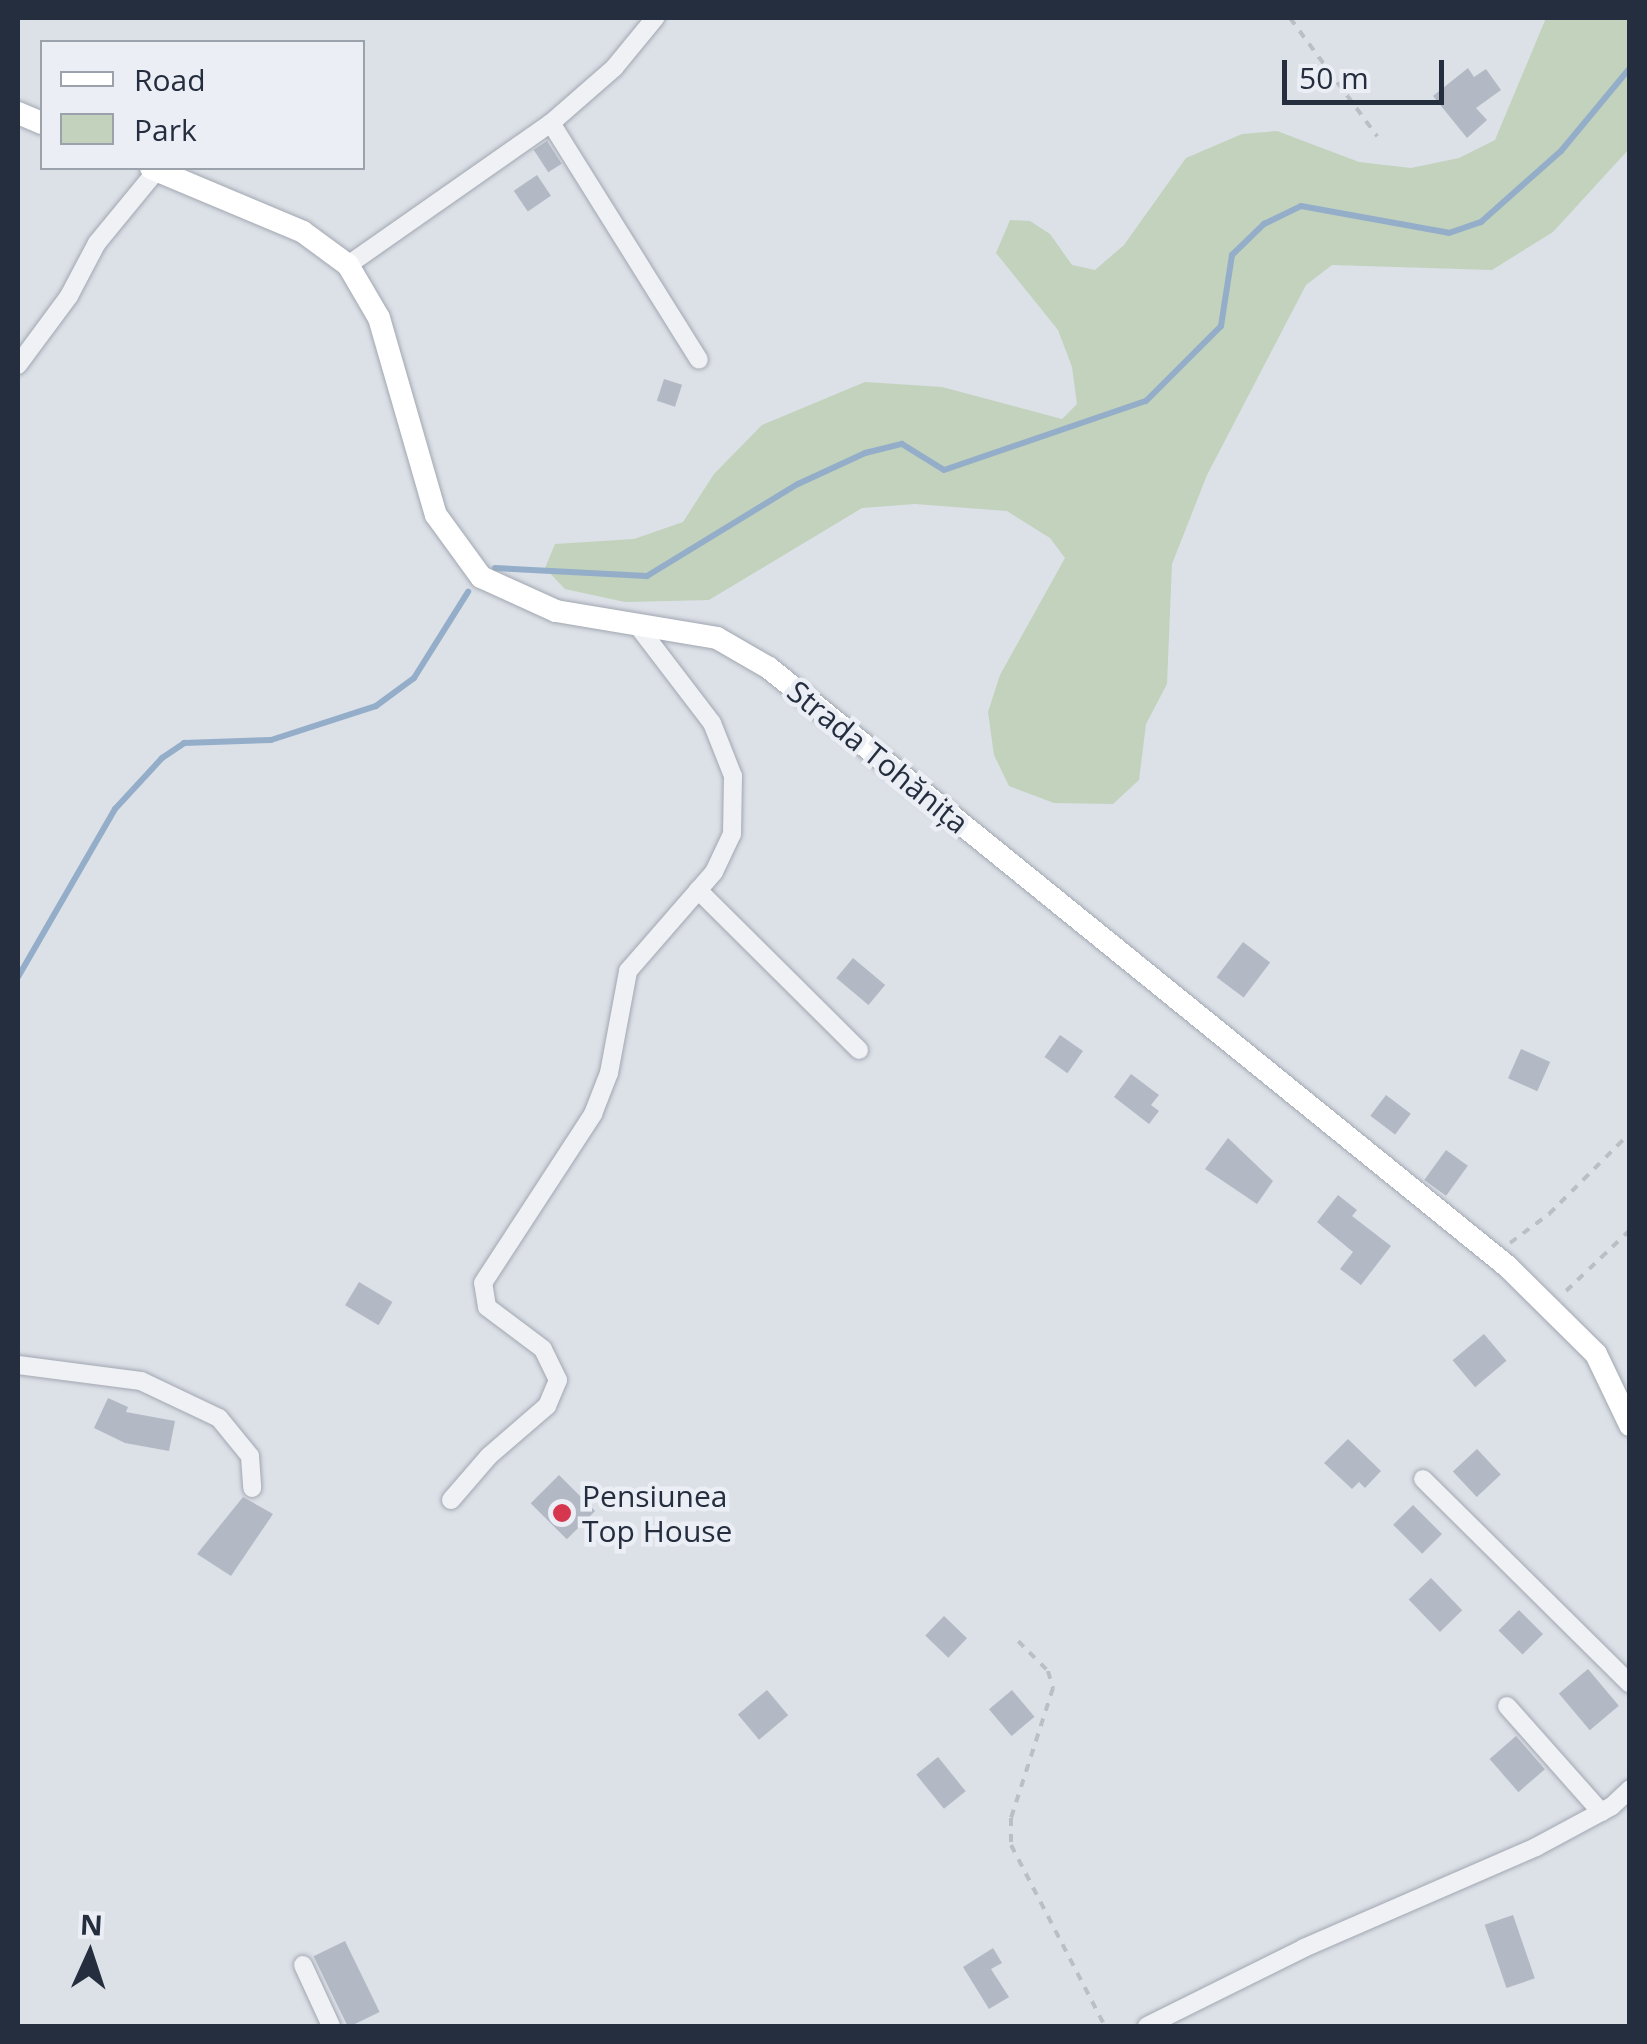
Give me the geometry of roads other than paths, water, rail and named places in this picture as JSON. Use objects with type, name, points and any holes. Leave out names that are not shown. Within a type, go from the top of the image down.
[{"type":"main road","name":"Strada Tohănița","points":[[156,170],[303,232],[348,265],[373,303],[436,515],[463,559],[526,603],[717,638],[769,668],[1494,1254],[1552,1305],[1608,1372],[1630,1425]]},
{"type":"street","points":[[348,265],[551,124],[614,68],[655,18]]},
{"type":"street","points":[[551,124],[699,360]]},
{"type":"street","points":[[18,365],[120,210],[153,170]]},
{"type":"street","points":[[451,1500],[489,1456],[546,1406],[558,1380],[543,1349],[486,1307],[483,1283],[593,1114],[609,1073],[628,971],[698,890],[732,834],[733,776],[686,682],[637,625]]},
{"type":"street","points":[[698,890],[859,1050]]},
{"type":"street","points":[[18,1365],[141,1381],[218,1418],[250,1456],[252,1488]]},
{"type":"street","points":[[1608,1372],[1630,1387]]},
{"type":"street","points":[[1422,1478],[1630,1684]]},
{"type":"street","points":[[1507,1706],[1601,1812]]},
{"type":"street","points":[[1147,2026],[1601,1812],[1630,1788]]},
{"type":"street","points":[[302,1965],[331,2026]]},
{"type":"waterway","points":[[495,568],[647,576],[798,484],[865,453],[902,444],[944,470],[1146,401],[1221,326],[1232,255],[1264,224],[1301,206],[1449,233],[1481,222],[1561,151],[1630,68]]},
{"type":"waterway","points":[[18,977],[115,809],[162,758],[184,743],[271,740],[376,706],[414,678],[468,592]]},
{"type":"place","name":"Pensiunea Top House","points":[[562,1513]]}]
